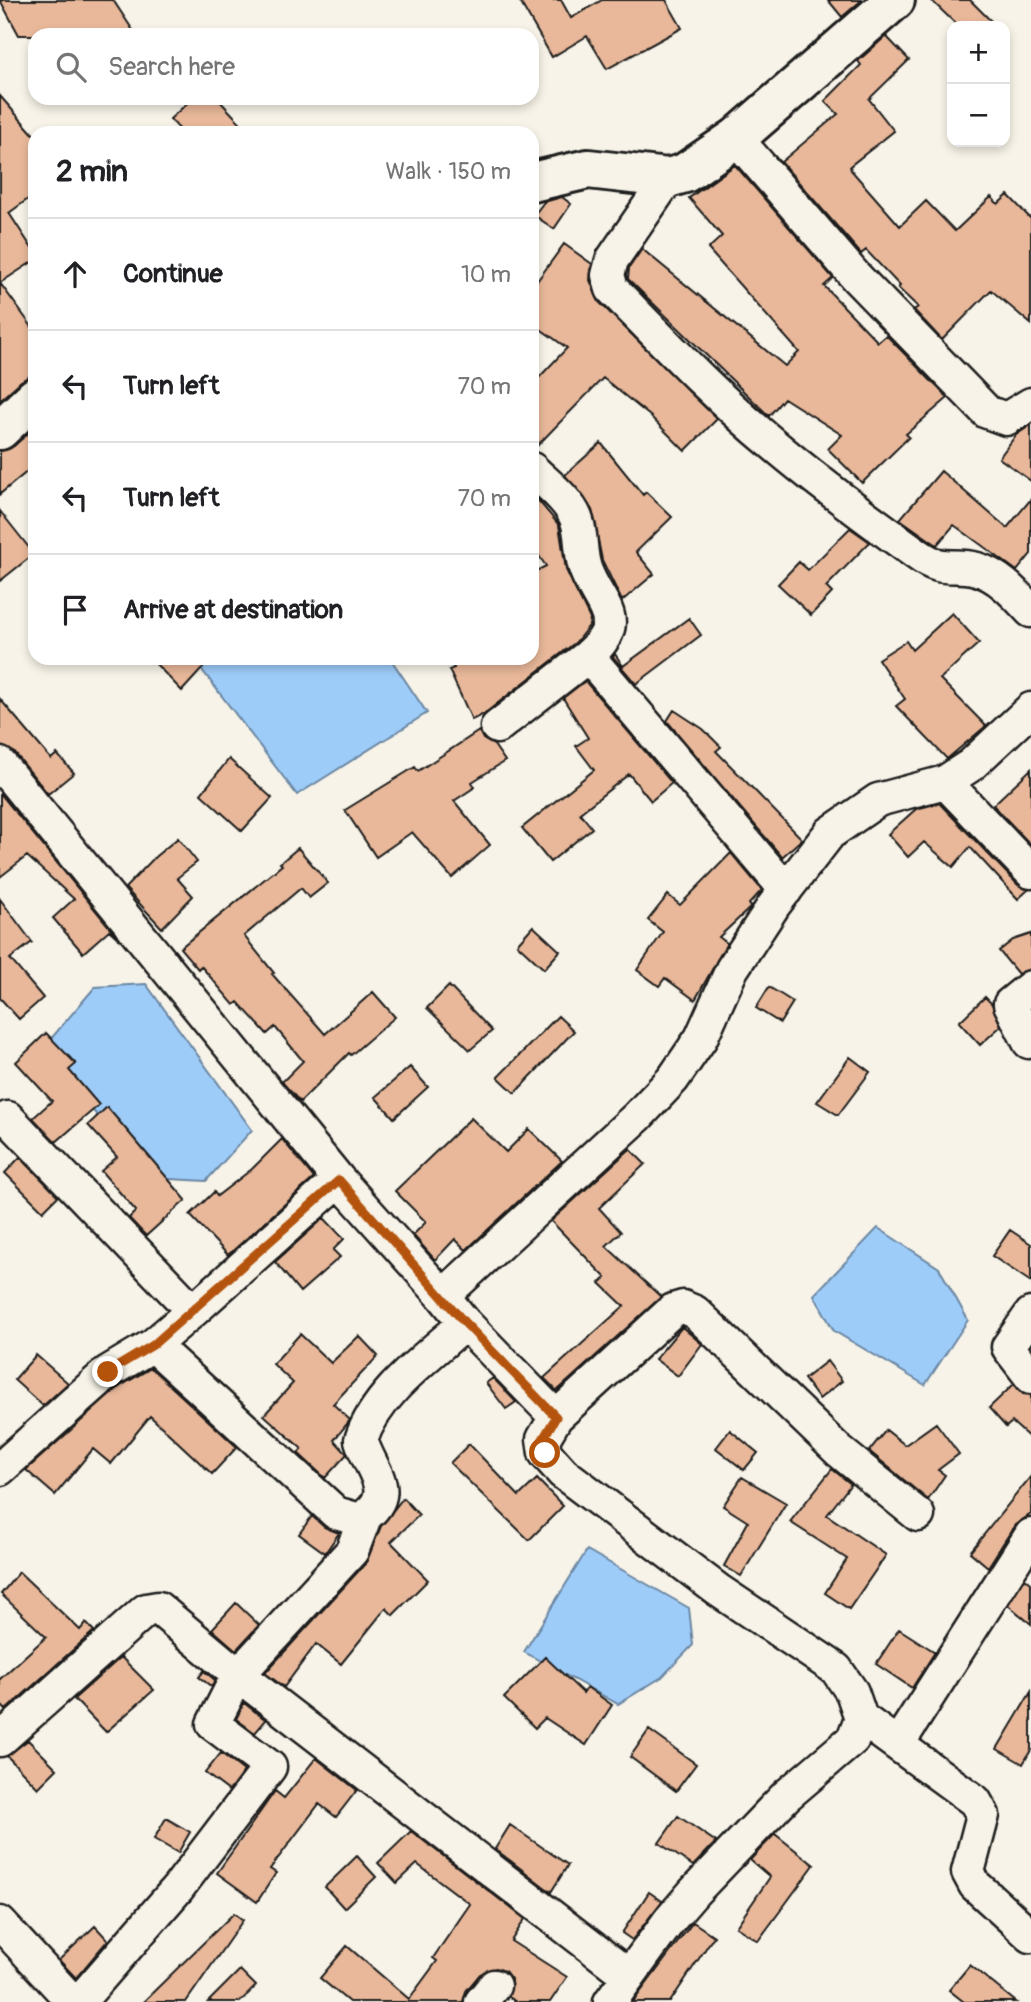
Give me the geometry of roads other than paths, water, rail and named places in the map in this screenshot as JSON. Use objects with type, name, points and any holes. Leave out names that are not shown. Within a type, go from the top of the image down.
[{"type":"street","points":[[539,180],[588,169],[668,178],[685,173],[736,138],[895,0]]},
{"type":"street","points":[[736,138],[856,277],[987,412],[1006,419],[1031,404]]},
{"type":"street","points":[[668,178],[612,260],[608,275],[612,289],[684,362],[772,444],[880,527],[927,561],[943,568],[974,568],[991,574],[1006,585],[1031,611]]},
{"type":"street","points":[[0,430],[28,404]]},
{"type":"street","points":[[497,727],[602,644],[609,629],[610,613],[587,573],[580,554],[576,517],[539,477]]},
{"type":"street","points":[[588,656],[786,890]]},
{"type":"street","points":[[443,1296],[637,1118],[673,1079],[701,1038],[732,969],[786,890],[830,833],[878,800],[945,782],[971,765],[1031,709]]},
{"type":"street","points":[[0,764],[339,1180],[465,1323],[556,1417]]},
{"type":"street","points":[[945,782],[1031,872]]},
{"type":"street","points":[[1029,1042],[1010,1004],[1031,987]]},
{"type":"street","points":[[8,1118],[193,1311]]},
{"type":"street","points":[[0,1469],[108,1372],[153,1345],[193,1311],[339,1180]]},
{"type":"street","points":[[918,1515],[821,1434],[695,1312],[684,1307],[673,1310],[556,1417],[543,1439],[545,1453],[563,1473],[718,1590],[836,1669],[852,1692],[861,1718],[975,1801],[983,1815],[968,1872],[975,1885],[1031,1936]]},
{"type":"street","points":[[1031,1314],[1007,1348],[1031,1377]]},
{"type":"street","points":[[153,1345],[336,1513],[360,1520],[380,1501],[382,1487],[361,1440],[368,1421],[379,1404],[465,1323]]},
{"type":"street","points":[[79,2002],[178,1888],[270,1767],[213,1724],[238,1675],[352,1551],[365,1517]]},
{"type":"street","points":[[898,1744],[1031,1535]]},
{"type":"street","points":[[0,1740],[146,1610],[158,1608],[238,1675],[629,1976]]},
{"type":"street","points":[[610,2002],[694,1892],[786,1796],[853,1739],[861,1718]]},
{"type":"street","points":[[0,1923],[73,2002]]},
{"type":"water","points":[[198,665],[395,665],[427,713],[297,795]]},
{"type":"water","points":[[146,984],[252,1130],[206,1181],[152,1178],[59,1072],[49,1041],[95,987]]},
{"type":"water","points":[[878,1228],[939,1268],[968,1320],[925,1385],[834,1331],[814,1295]]},
{"type":"water","points":[[587,1550],[689,1608],[693,1645],[662,1677],[618,1704],[524,1652]]}]
